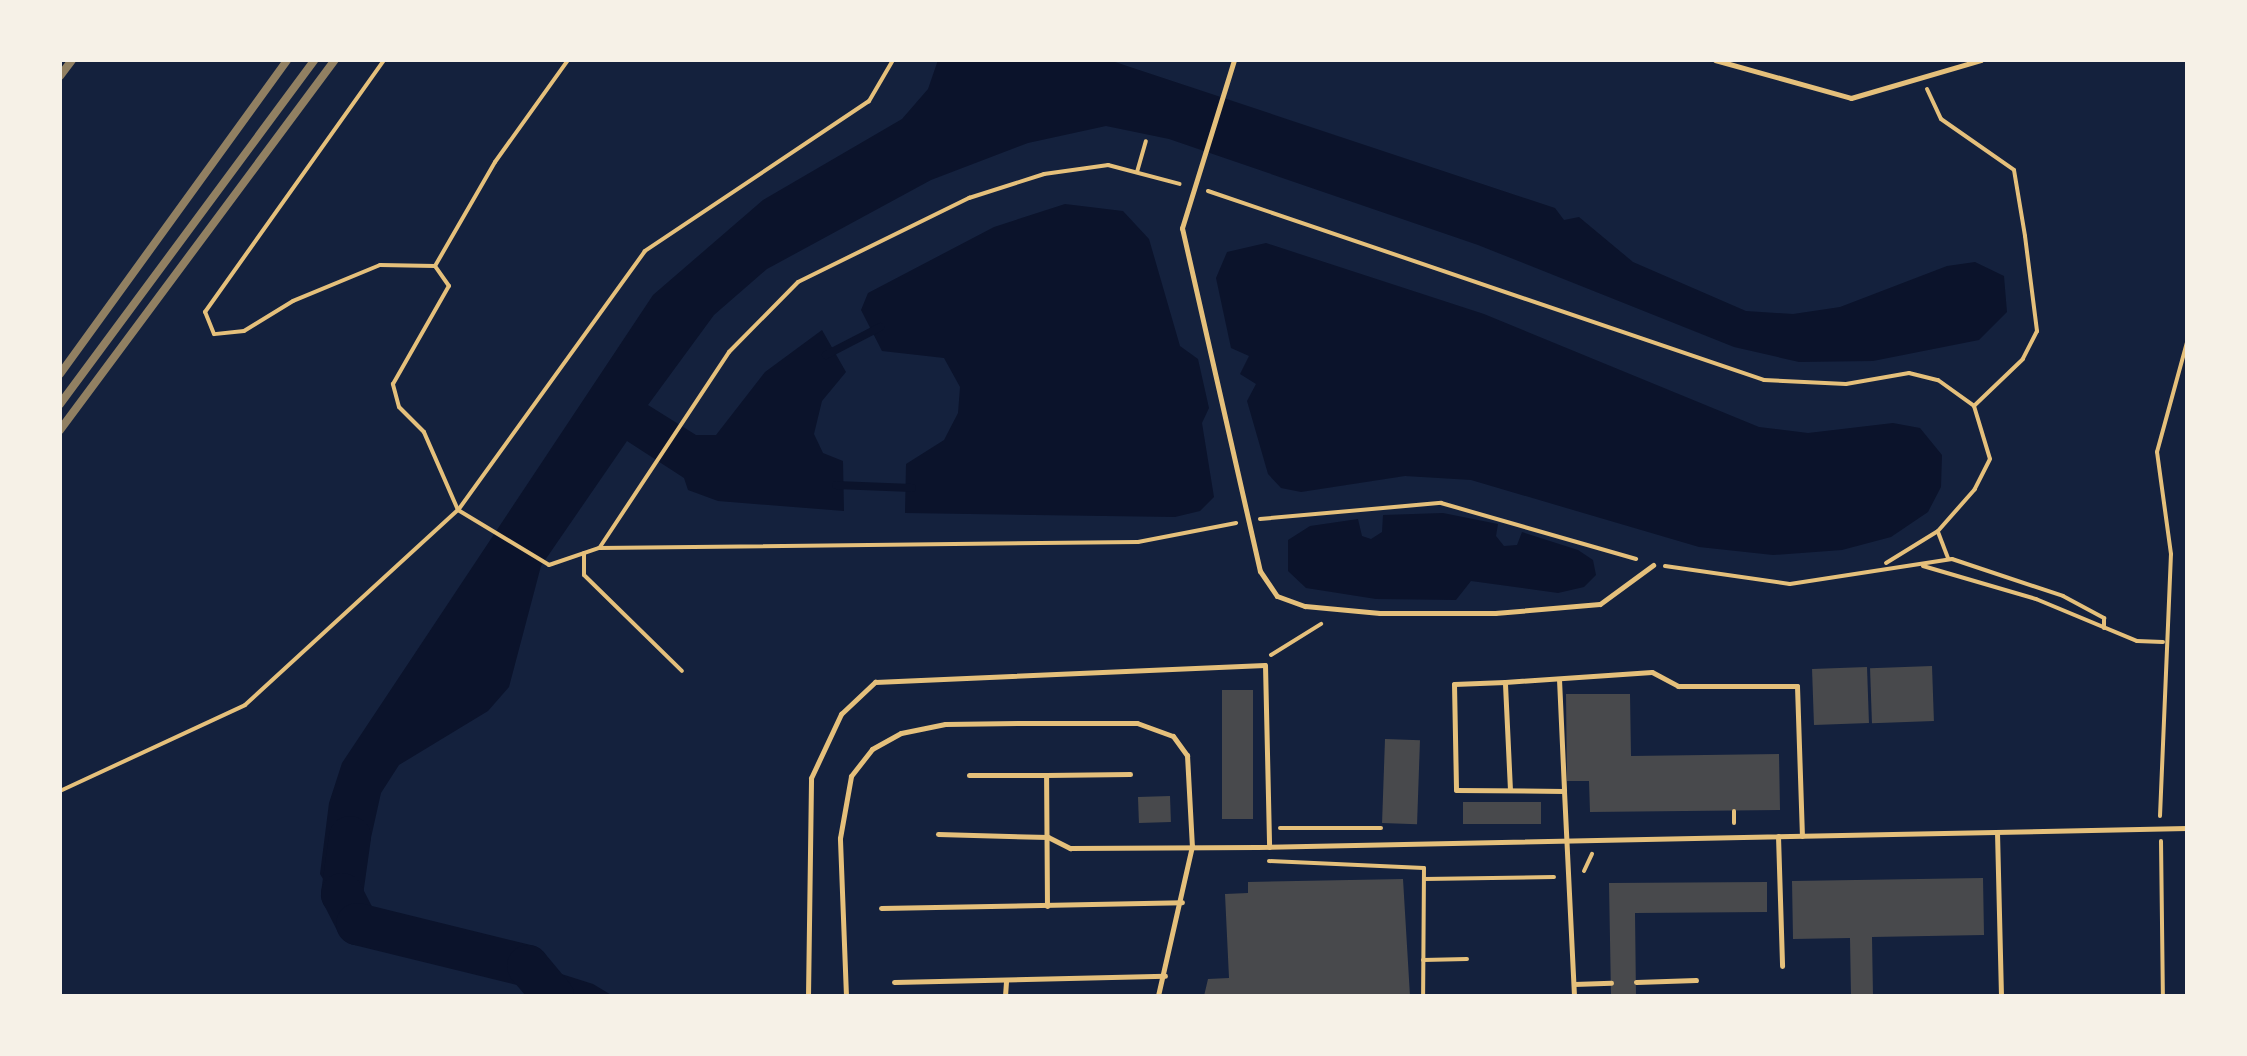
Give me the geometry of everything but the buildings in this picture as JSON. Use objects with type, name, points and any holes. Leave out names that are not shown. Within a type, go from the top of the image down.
[{"type":"lane","points":[[1715,60],[1851,98],[1922,81],[1981,60]]},
{"type":"lane","points":[[1233,64],[1182,228],[1260,571],[1278,596],[1334,609],[1495,613],[1600,604],[1653,565]]},
{"type":"lane","points":[[808,996],[811,778],[841,714],[875,682],[1265,665],[1269,847]]},
{"type":"lane","points":[[1564,791],[1456,790],[1454,684],[1652,672],[1678,686],[1797,686],[1802,836]]},
{"type":"lane","points":[[1559,678],[1572,876],[1574,996]]},
{"type":"lane","points":[[1505,682],[1510,790]]},
{"type":"lane","points":[[846,996],[842,806],[850,776],[872,750],[901,734],[945,724],[1137,723],[1173,736],[1190,773],[1192,846],[1158,996]]},
{"type":"lane","points":[[969,775],[1130,774]]},
{"type":"lane","points":[[1046,775],[1047,906]]},
{"type":"lane","points":[[938,834],[1048,838],[1070,848],[2187,828]]},
{"type":"lane","points":[[1997,832],[2001,996]]},
{"type":"lane","points":[[1778,836],[1782,966]]},
{"type":"lane","points":[[881,908],[1182,902]]},
{"type":"lane","points":[[894,982],[1165,976]]},
{"type":"lane","points":[[1005,996],[1006,980]]},
{"type":"lane","points":[[1636,982],[1696,980]]},
{"type":"lane","points":[[1574,984],[1611,983]]},
{"type":"path","points":[[384,60],[204,312],[214,334],[244,330],[293,301],[380,265],[435,266]]},
{"type":"path","points":[[435,266],[495,162],[568,60]]},
{"type":"path","points":[[60,791],[244,705],[458,510],[645,251],[869,101],[893,60]]},
{"type":"path","points":[[1922,81],[1941,119],[2014,170],[2037,332],[2023,359],[1974,406]]},
{"type":"path","points":[[1137,172],[1146,141]]},
{"type":"path","points":[[599,548],[757,316],[798,282],[969,198],[1044,174],[1108,165],[1386,246],[1674,355],[1764,380],[1846,384],[1909,373],[1938,380],[1974,406],[1990,459],[1975,489],[1938,532],[1882,565]]},
{"type":"path","points":[[435,266],[449,286],[392,384],[399,407],[424,432],[458,510],[549,565],[599,548],[1138,542],[1249,520],[1441,502],[1653,565],[1790,584],[1882,565],[1952,558]]},
{"type":"path","points":[[2160,816],[2163,642],[2172,554],[2157,452],[2187,342]]},
{"type":"path","points":[[1938,532],[1940,552],[2063,596],[2104,618],[2104,628]]},
{"type":"path","points":[[584,554],[584,575],[682,671]]},
{"type":"path","points":[[1918,564],[2036,599],[2104,628],[2163,642]]},
{"type":"path","points":[[1265,665],[1287,640],[1320,625],[1334,609]]},
{"type":"path","points":[[1734,810],[1734,823]]},
{"type":"path","points":[[2161,845],[2163,996]]},
{"type":"path","points":[[1269,847],[1269,866],[1424,868],[1423,996]]},
{"type":"path","points":[[1424,879],[1572,876]]},
{"type":"path","points":[[1424,960],[1467,959]]},
{"type":"water","points":[[938,60],[1109,60],[1555,208],[1564,220],[1579,217],[1633,262],[1746,311],[1793,314],[1840,307],[1947,266],[1975,262],[2004,276],[2007,312],[1979,340],[1873,361],[1799,362],[1734,347],[1478,245],[1169,139],[1106,126],[1028,143],[931,180],[767,269],[714,315],[648,405],[696,435],[716,435],[765,372],[822,330],[846,372],[822,401],[814,434],[823,453],[843,461],[844,511],[718,501],[688,490],[684,478],[627,441],[541,566],[509,687],[488,711],[399,765],[381,793],[360,887],[331,892],[320,874],[329,803],[342,763],[653,295],[763,200],[902,119],[928,89]]},
{"type":"water","points":[[1065,204],[1123,211],[1149,239],[1180,346],[1198,359],[1209,408],[1202,423],[1214,497],[1200,511],[1175,517],[905,513],[906,464],[944,440],[958,413],[960,387],[944,358],[882,351],[861,310],[868,293],[994,227]]},
{"type":"water","points":[[1266,243],[1484,314],[1759,427],[1808,433],[1893,423],[1920,428],[1942,455],[1941,487],[1928,512],[1891,537],[1842,550],[1773,555],[1699,547],[1471,480],[1405,476],[1301,492],[1281,488],[1268,474],[1247,401],[1256,384],[1240,374],[1249,356],[1231,348],[1216,278],[1227,252]]},
{"type":"water","points":[[1443,513],[1498,524],[1496,536],[1504,546],[1517,545],[1522,532],[1578,550],[1593,560],[1596,575],[1584,587],[1558,593],[1471,581],[1456,600],[1376,599],[1306,588],[1288,571],[1288,540],[1310,526],[1358,519],[1362,536],[1371,539],[1382,532],[1383,515]]},
{"type":"water","points":[[552,971],[593,984],[613,996],[539,996],[538,976]]},
{"type":"waterway","points":[[826,355],[880,327]]},
{"type":"waterway","points":[[836,485],[912,488]]},
{"type":"waterway","points":[[350,837],[342,894],[357,924],[528,966],[553,996]]},
{"type":"railway","points":[[60,76],[72,60]]},
{"type":"railway","points":[[60,374],[287,60]]},
{"type":"railway","points":[[60,404],[315,60]]},
{"type":"railway","points":[[60,430],[335,60]]}]
